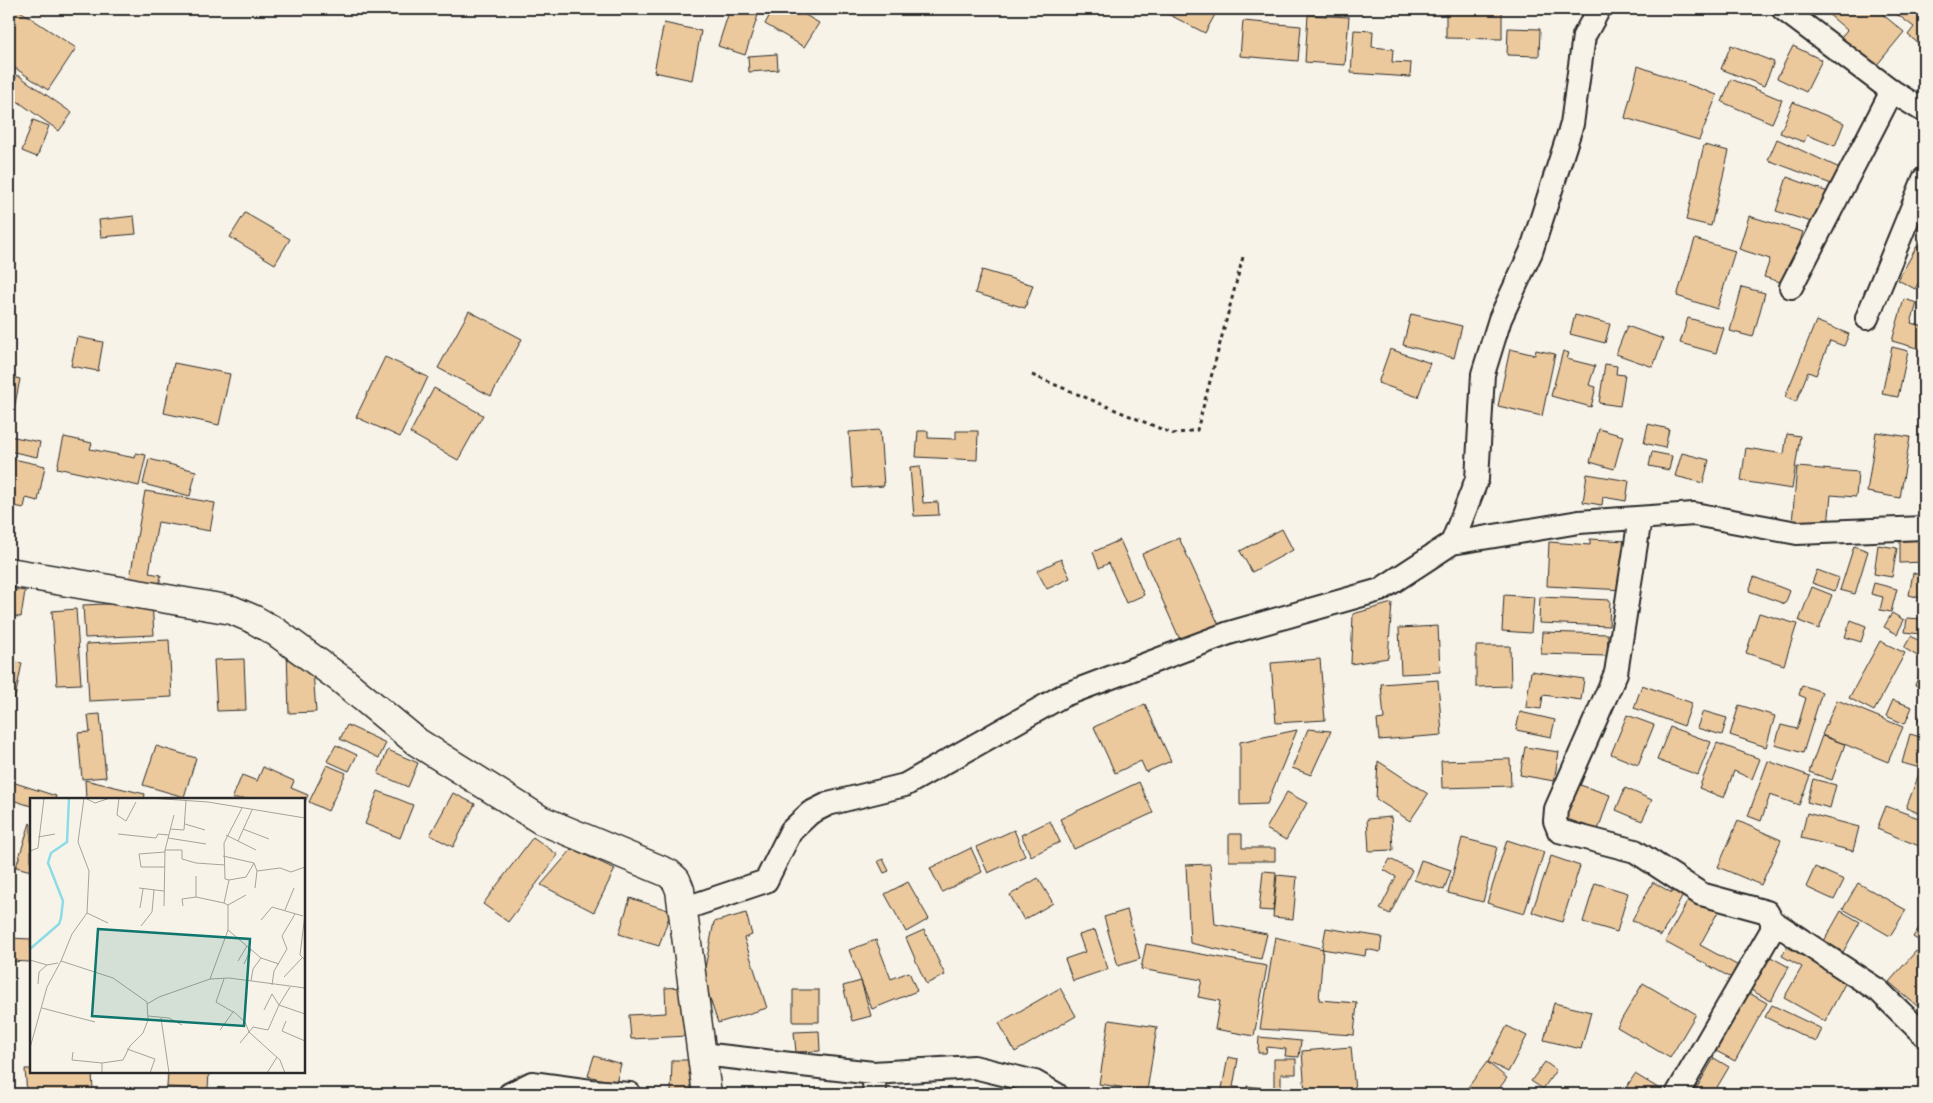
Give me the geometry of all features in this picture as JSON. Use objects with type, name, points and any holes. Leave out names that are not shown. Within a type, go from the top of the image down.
[{"type":"street","points":[[1452,543],[1477,479],[1483,374],[1500,319],[1530,252],[1572,124],[1584,36],[1599,9]]},
{"type":"street","points":[[1783,9],[1892,91],[1924,111]]},
{"type":"street","points":[[1792,287],[1892,91]]},
{"type":"street","points":[[1867,318],[1924,178]]},
{"type":"street","points":[[682,909],[766,881],[791,831],[810,813],[828,804],[905,785],[1064,695],[1229,634],[1380,590],[1452,543],[1579,522],[1694,514],[1797,533],[1924,528]]},
{"type":"street","points":[[1640,518],[1616,673],[1556,808],[1555,821],[1560,831],[1635,850],[1701,894],[1767,912],[1772,921],[1880,991],[1924,1035]]},
{"type":"street","points":[[9,572],[232,610],[253,619],[276,632],[342,680],[416,742],[541,820],[668,873],[676,880],[680,890],[707,1094]]},
{"type":"street","points":[[1677,1094],[1772,930],[1772,921]]},
{"type":"street","points":[[702,1054],[874,1084],[974,1066],[1035,1082],[1056,1094]]},
{"type":"street","points":[[510,1094],[532,1084],[630,1094]]},
{"type":"path","points":[[1032,375],[1173,434],[1197,430],[1243,257]]},
{"type":"building","points":[[9,9],[17,9],[76,48],[48,90],[9,64]]},
{"type":"building","points":[[730,9],[750,9],[759,12],[745,55],[718,46]]},
{"type":"building","points":[[773,9],[795,9],[819,23],[804,47],[765,24]]},
{"type":"building","points":[[1168,9],[1218,9],[1205,33],[1166,13]]},
{"type":"building","points":[[1446,9],[1502,9],[1502,39],[1446,38]]},
{"type":"building","points":[[1831,9],[1876,9],[1904,32],[1872,71],[1837,42],[1847,30],[1827,13]]},
{"type":"building","points":[[1890,9],[1924,9],[1924,48],[1908,35],[1914,27]]},
{"type":"building","points":[[1308,15],[1349,17],[1345,65],[1305,62]]},
{"type":"building","points":[[1243,21],[1301,26],[1298,61],[1240,56]]},
{"type":"building","points":[[664,23],[701,31],[692,80],[654,72]]},
{"type":"building","points":[[1508,28],[1540,29],[1539,56],[1507,55]]},
{"type":"building","points":[[1354,30],[1373,31],[1372,47],[1393,49],[1392,62],[1411,63],[1410,77],[1351,73]]},
{"type":"building","points":[[1731,45],[1774,62],[1764,86],[1721,69]]},
{"type":"building","points":[[1793,46],[1822,60],[1806,92],[1777,78]]},
{"type":"building","points":[[777,54],[778,70],[749,72],[748,56]]},
{"type":"building","points":[[1638,66],[1717,95],[1699,140],[1625,118]]},
{"type":"building","points":[[9,67],[15,70],[9,81]]},
{"type":"building","points":[[18,75],[72,113],[59,131],[9,95],[9,87]]},
{"type":"building","points":[[1731,79],[1782,100],[1772,123],[1722,102]]},
{"type":"building","points":[[1793,102],[1844,123],[1835,146],[1807,135],[1804,142],[1780,133]]},
{"type":"building","points":[[33,120],[49,126],[37,157],[22,151]]},
{"type":"building","points":[[1777,139],[1844,170],[1834,185],[1768,160]]},
{"type":"building","points":[[1704,145],[1729,151],[1711,226],[1686,220]]},
{"type":"building","points":[[1787,177],[1828,192],[1818,224],[1776,211]]},
{"type":"building","points":[[245,213],[290,239],[275,264],[230,237]]},
{"type":"building","points":[[134,216],[136,234],[101,237],[99,220]]},
{"type":"building","points":[[1749,216],[1803,232],[1787,284],[1764,277],[1770,259],[1739,249]]},
{"type":"building","points":[[1924,233],[1924,245],[1919,242]]},
{"type":"building","points":[[1695,239],[1735,251],[1717,309],[1677,296]]},
{"type":"building","points":[[1917,246],[1924,250],[1924,272],[1915,289],[1898,280]]},
{"type":"building","points":[[982,270],[1033,285],[1025,308],[975,293]]},
{"type":"building","points":[[1742,287],[1765,293],[1753,337],[1730,331]]},
{"type":"building","points":[[1904,299],[1917,303],[1911,323],[1924,327],[1924,350],[1892,341]]},
{"type":"building","points":[[469,311],[522,339],[491,396],[438,368]]},
{"type":"building","points":[[1411,314],[1462,326],[1454,358],[1403,345]]},
{"type":"building","points":[[1575,315],[1610,324],[1605,343],[1570,334]]},
{"type":"building","points":[[1688,318],[1724,328],[1716,353],[1680,343]]},
{"type":"building","points":[[1816,321],[1849,334],[1844,346],[1830,341],[1816,375],[1808,372],[1796,402],[1785,397]]},
{"type":"building","points":[[1627,326],[1663,339],[1653,367],[1616,354]]},
{"type":"building","points":[[77,337],[103,342],[98,371],[71,366]]},
{"type":"building","points":[[1892,347],[1908,351],[1898,397],[1882,394]]},
{"type":"building","points":[[1390,349],[1430,363],[1418,397],[1378,383]]},
{"type":"building","points":[[1510,349],[1535,355],[1536,350],[1555,354],[1542,416],[1498,406]]},
{"type":"building","points":[[1563,351],[1569,353],[1567,359],[1595,366],[1589,385],[1596,387],[1591,407],[1551,396]]},
{"type":"building","points":[[385,357],[428,377],[400,437],[356,417]]},
{"type":"building","points":[[174,363],[230,374],[219,425],[164,413]]},
{"type":"building","points":[[1605,364],[1617,366],[1616,374],[1625,375],[1620,406],[1599,403]]},
{"type":"building","points":[[9,376],[20,379],[9,434]]},
{"type":"building","points":[[434,388],[483,415],[458,460],[410,433]]},
{"type":"building","points":[[1648,424],[1669,429],[1665,448],[1644,443]]},
{"type":"building","points":[[1599,429],[1623,436],[1614,469],[1590,462]]},
{"type":"building","points":[[880,430],[884,486],[853,488],[849,432]]},
{"type":"building","points":[[918,431],[928,431],[928,438],[956,439],[956,431],[978,431],[977,460],[916,457]]},
{"type":"building","points":[[1876,432],[1910,437],[1900,498],[1867,492]]},
{"type":"building","points":[[1787,434],[1800,436],[1792,489],[1741,481],[1746,448],[1784,454]]},
{"type":"building","points":[[9,436],[40,442],[37,457],[9,451]]},
{"type":"building","points":[[64,437],[92,443],[90,449],[135,458],[136,453],[146,455],[139,486],[57,468]]},
{"type":"building","points":[[1652,452],[1672,456],[1669,470],[1649,466]]},
{"type":"building","points":[[1682,453],[1709,460],[1703,483],[1675,476]]},
{"type":"building","points":[[9,458],[45,466],[38,501],[26,498],[24,508],[9,505]]},
{"type":"building","points":[[149,459],[196,471],[190,496],[143,484]]},
{"type":"building","points":[[920,466],[923,503],[938,502],[939,515],[914,516],[910,467]]},
{"type":"building","points":[[1797,467],[1858,472],[1856,497],[1831,495],[1828,526],[1792,523]]},
{"type":"building","points":[[1587,474],[1629,481],[1626,501],[1603,497],[1602,505],[1583,502]]},
{"type":"building","points":[[145,491],[215,503],[210,531],[158,522],[149,573],[161,575],[158,594],[128,589]]},
{"type":"building","points":[[1282,529],[1293,550],[1252,572],[1240,551]]},
{"type":"building","points":[[1179,538],[1219,625],[1181,642],[1142,554]]},
{"type":"building","points":[[1590,539],[1627,541],[1624,590],[1547,586],[1549,542],[1590,545]]},
{"type":"building","points":[[1120,540],[1144,595],[1126,603],[1109,563],[1099,568],[1093,552]]},
{"type":"building","points":[[1924,540],[1924,562],[1900,563],[1900,541]]},
{"type":"building","points":[[1878,545],[1897,548],[1892,577],[1874,574]]},
{"type":"building","points":[[1854,546],[1868,551],[1855,594],[1840,590]]},
{"type":"building","points":[[1061,559],[1070,578],[1047,589],[1037,571]]},
{"type":"building","points":[[1817,570],[1839,578],[1835,591],[1812,583]]},
{"type":"building","points":[[1913,573],[1924,576],[1924,599],[1909,595]]},
{"type":"building","points":[[1754,577],[1790,591],[1785,604],[1749,591]]},
{"type":"building","points":[[1874,583],[1897,589],[1891,612],[1880,610],[1883,597],[1871,594]]},
{"type":"building","points":[[1812,587],[1832,595],[1819,629],[1799,621]]},
{"type":"building","points":[[9,589],[25,591],[21,617],[9,616]]},
{"type":"building","points":[[1504,595],[1534,597],[1531,633],[1502,631]]},
{"type":"building","points":[[1540,597],[1610,600],[1609,626],[1539,623]]},
{"type":"building","points":[[152,602],[154,635],[85,638],[83,605]]},
{"type":"building","points":[[1392,603],[1388,658],[1351,664],[1353,614]]},
{"type":"building","points":[[76,609],[81,684],[57,685],[52,611]]},
{"type":"building","points":[[1759,613],[1797,624],[1784,665],[1746,653]]},
{"type":"building","points":[[1892,613],[1904,620],[1897,634],[1884,627]]},
{"type":"building","points":[[1907,618],[1921,619],[1920,634],[1905,632]]},
{"type":"building","points":[[1851,620],[1866,626],[1861,642],[1845,637]]},
{"type":"building","points":[[1438,626],[1440,672],[1401,674],[1399,628]]},
{"type":"building","points":[[1542,632],[1608,634],[1607,656],[1541,654]]},
{"type":"building","points":[[1911,636],[1924,644],[1919,657],[1904,648]]},
{"type":"building","points":[[169,640],[172,697],[89,701],[86,644]]},
{"type":"building","points":[[1880,641],[1905,653],[1874,711],[1849,698]]},
{"type":"building","points":[[1476,646],[1510,646],[1511,686],[1476,687]]},
{"type":"building","points":[[287,652],[313,671],[316,712],[289,713]]},
{"type":"building","points":[[244,659],[246,710],[217,711],[214,660]]},
{"type":"building","points":[[1320,659],[1325,720],[1276,723],[1271,663]]},
{"type":"building","points":[[9,661],[22,663],[15,698],[9,697]]},
{"type":"building","points":[[1924,664],[1924,689],[1915,685]]},
{"type":"building","points":[[1531,671],[1584,679],[1581,700],[1543,695],[1541,709],[1526,707]]},
{"type":"building","points":[[1438,680],[1442,735],[1379,740],[1377,720],[1384,719],[1381,684]]},
{"type":"building","points":[[1642,685],[1692,703],[1684,726],[1634,708]]},
{"type":"building","points":[[1802,685],[1822,692],[1803,753],[1775,745],[1781,725],[1797,729],[1806,698],[1799,695]]},
{"type":"building","points":[[1837,700],[1903,727],[1888,762],[1822,735]]},
{"type":"building","points":[[1893,700],[1912,707],[1905,724],[1886,716]]},
{"type":"building","points":[[1145,704],[1171,761],[1146,772],[1141,761],[1115,773],[1094,727]]},
{"type":"building","points":[[1739,705],[1775,716],[1766,747],[1730,735]]},
{"type":"building","points":[[1924,709],[1924,723],[1918,720]]},
{"type":"building","points":[[1703,711],[1727,718],[1722,735],[1697,728]]},
{"type":"building","points":[[1520,712],[1555,720],[1551,737],[1516,730]]},
{"type":"building","points":[[100,714],[106,777],[82,779],[78,733],[90,732],[88,715]]},
{"type":"building","points":[[1627,715],[1654,725],[1638,765],[1611,754]]},
{"type":"building","points":[[347,725],[386,743],[379,758],[340,739]]},
{"type":"building","points":[[1670,727],[1711,742],[1698,775],[1657,760]]},
{"type":"building","points":[[1308,729],[1331,731],[1311,775],[1292,768]]},
{"type":"building","points":[[1297,730],[1267,804],[1240,805],[1240,742]]},
{"type":"building","points":[[1910,734],[1924,738],[1924,769],[1902,763]]},
{"type":"building","points":[[1822,736],[1845,744],[1832,780],[1809,772]]},
{"type":"building","points":[[1717,743],[1760,759],[1752,779],[1734,771],[1724,798],[1699,788]]},
{"type":"building","points":[[336,745],[357,755],[349,771],[327,761]]},
{"type":"building","points":[[156,746],[196,758],[184,797],[143,785]]},
{"type":"building","points":[[1525,747],[1559,752],[1554,781],[1520,775]]},
{"type":"building","points":[[388,750],[418,763],[408,787],[378,774]]},
{"type":"building","points":[[1510,759],[1511,786],[1442,788],[1441,761]]},
{"type":"building","points":[[1378,761],[1428,794],[1410,821],[1376,799]]},
{"type":"building","points":[[1768,761],[1810,776],[1799,805],[1770,795],[1761,821],[1748,816]]},
{"type":"building","points":[[327,765],[346,773],[328,811],[309,802]]},
{"type":"building","points":[[263,767],[294,781],[291,788],[308,795],[305,802],[305,798],[232,798],[242,775],[257,781]]},
{"type":"building","points":[[1919,774],[1924,776],[1924,815],[1906,808]]},
{"type":"building","points":[[1813,779],[1836,785],[1830,808],[1807,802]]},
{"type":"building","points":[[85,780],[145,794],[144,798],[86,798]]},
{"type":"building","points":[[9,781],[56,796],[55,798],[30,798],[30,806],[9,799]]},
{"type":"building","points":[[1139,782],[1153,813],[1074,849],[1060,819]]},
{"type":"building","points":[[1574,783],[1610,795],[1598,830],[1562,817]]},
{"type":"building","points":[[1625,788],[1652,800],[1642,821],[1616,810]]},
{"type":"building","points":[[378,791],[413,805],[400,838],[365,824]]},
{"type":"building","points":[[1287,792],[1307,803],[1286,840],[1266,829]]},
{"type":"building","points":[[453,793],[475,804],[453,847],[430,835]]},
{"type":"building","points":[[1886,806],[1924,820],[1924,848],[1877,829]]},
{"type":"building","points":[[1807,813],[1859,827],[1853,851],[1801,838]]},
{"type":"building","points":[[1391,817],[1393,850],[1369,851],[1367,819]]},
{"type":"building","points":[[1050,821],[1060,842],[1031,856],[1021,835]]},
{"type":"building","points":[[1738,821],[1781,840],[1761,885],[1718,867]]},
{"type":"building","points":[[30,823],[30,871],[16,867]]},
{"type":"building","points":[[1014,830],[1025,856],[988,873],[976,847]]},
{"type":"building","points":[[1229,834],[1242,834],[1242,848],[1275,848],[1275,861],[1229,861]]},
{"type":"building","points":[[533,837],[558,855],[508,922],[483,904]]},
{"type":"building","points":[[1462,838],[1497,847],[1483,902],[1448,893]]},
{"type":"building","points":[[1507,840],[1544,852],[1524,914],[1487,903]]},
{"type":"building","points":[[971,848],[982,872],[942,892],[930,868]]},
{"type":"building","points":[[572,849],[615,869],[594,912],[541,885]]},
{"type":"building","points":[[1551,856],[1580,866],[1562,922],[1532,912]]},
{"type":"building","points":[[883,859],[889,871],[884,873],[878,861]]},
{"type":"building","points":[[1390,859],[1412,870],[1390,914],[1380,909],[1396,877],[1384,870]]},
{"type":"building","points":[[1421,860],[1451,870],[1444,890],[1414,880]]},
{"type":"building","points":[[1210,864],[1215,924],[1267,934],[1261,959],[1190,943],[1186,865]]},
{"type":"building","points":[[1815,867],[1844,880],[1834,900],[1806,887]]},
{"type":"building","points":[[1263,871],[1276,872],[1273,911],[1259,910]]},
{"type":"building","points":[[1277,875],[1297,877],[1293,919],[1273,917]]},
{"type":"building","points":[[1038,878],[1053,903],[1024,920],[1010,895]]},
{"type":"building","points":[[908,882],[929,919],[906,932],[885,894]]},
{"type":"building","points":[[1653,882],[1672,893],[1678,883],[1687,888],[1661,936],[1632,920]]},
{"type":"building","points":[[1595,883],[1628,893],[1617,932],[1583,922]]},
{"type":"building","points":[[1858,883],[1906,910],[1890,936],[1843,909]]},
{"type":"building","points":[[1691,895],[1719,910],[1700,945],[1746,970],[1739,982],[1665,942]]},
{"type":"building","points":[[630,898],[671,911],[659,946],[619,934]]},
{"type":"building","points":[[1127,910],[1140,959],[1118,966],[1104,917]]},
{"type":"building","points":[[1841,911],[1860,922],[1843,952],[1824,941]]},
{"type":"building","points":[[746,913],[752,935],[744,938],[767,1008],[718,1023],[703,978],[714,922]]},
{"type":"building","points":[[1924,920],[1924,944],[1913,937]]},
{"type":"building","points":[[1326,928],[1382,937],[1380,952],[1366,949],[1365,956],[1322,949]]},
{"type":"building","points":[[924,930],[945,975],[926,984],[906,938]]},
{"type":"building","points":[[1095,930],[1108,969],[1073,981],[1065,959],[1085,952],[1079,935]]},
{"type":"building","points":[[1275,937],[1323,949],[1319,1000],[1357,1003],[1354,1035],[1260,1029]]},
{"type":"building","points":[[9,938],[30,939],[30,962],[9,961]]},
{"type":"building","points":[[876,940],[891,979],[909,972],[917,991],[872,1009],[849,950]]},
{"type":"building","points":[[1146,944],[1267,966],[1254,1036],[1215,1029],[1220,1001],[1198,997],[1202,980],[1141,969]]},
{"type":"building","points":[[1787,947],[1847,980],[1825,1021],[1784,998],[1802,967],[1782,956]]},
{"type":"building","points":[[1916,951],[1924,958],[1924,997],[1917,1006],[1889,982]]},
{"type":"building","points":[[1767,955],[1789,967],[1771,1001],[1749,989]]},
{"type":"building","points":[[861,981],[871,1016],[852,1021],[843,986]]},
{"type":"building","points":[[1643,983],[1696,1014],[1670,1058],[1617,1027]]},
{"type":"building","points":[[684,987],[687,1036],[631,1039],[629,1015],[666,1013],[665,988]]},
{"type":"building","points":[[1060,988],[1076,1016],[1015,1052],[999,1023]]},
{"type":"building","points":[[793,990],[819,990],[819,1022],[793,1022]]},
{"type":"building","points":[[1749,993],[1767,1003],[1735,1061],[1716,1051]]},
{"type":"building","points":[[1554,1003],[1591,1012],[1581,1049],[1544,1040]]},
{"type":"building","points":[[1772,1005],[1822,1029],[1816,1042],[1765,1017]]},
{"type":"building","points":[[1109,1020],[1157,1027],[1147,1091],[1099,1084]]},
{"type":"building","points":[[1507,1026],[1527,1036],[1508,1072],[1488,1062]]},
{"type":"building","points":[[819,1031],[820,1051],[796,1052],[794,1032]]},
{"type":"building","points":[[1259,1037],[1301,1041],[1299,1057],[1285,1056],[1286,1049],[1267,1047],[1266,1053],[1258,1053]]},
{"type":"building","points":[[1351,1047],[1355,1091],[1334,1094],[1305,1094],[1302,1051]]},
{"type":"building","points":[[594,1056],[621,1064],[616,1083],[588,1076]]},
{"type":"building","points":[[1228,1057],[1238,1059],[1233,1087],[1243,1088],[1242,1094],[1221,1094]]},
{"type":"building","points":[[1714,1058],[1729,1067],[1713,1094],[1704,1094],[1696,1089]]},
{"type":"building","points":[[1274,1059],[1296,1059],[1296,1074],[1281,1074],[1281,1090],[1296,1090],[1296,1094],[1274,1094]]},
{"type":"building","points":[[672,1060],[693,1060],[692,1094],[671,1094]]},
{"type":"building","points":[[1487,1062],[1507,1078],[1495,1094],[1463,1094]]},
{"type":"building","points":[[1545,1062],[1556,1070],[1543,1089],[1531,1081]]},
{"type":"building","points":[[25,1069],[30,1069],[30,1073],[92,1073],[93,1092],[27,1094]]},
{"type":"building","points":[[168,1073],[209,1073],[208,1089],[167,1087]]},
{"type":"building","points":[[1635,1074],[1668,1094],[1629,1094],[1624,1091]]},
{"type":"building","points":[[1247,1086],[1272,1089],[1271,1094],[1247,1094]]},
{"type":"building","points":[[1922,1087],[1924,1094],[1915,1094]]}]
